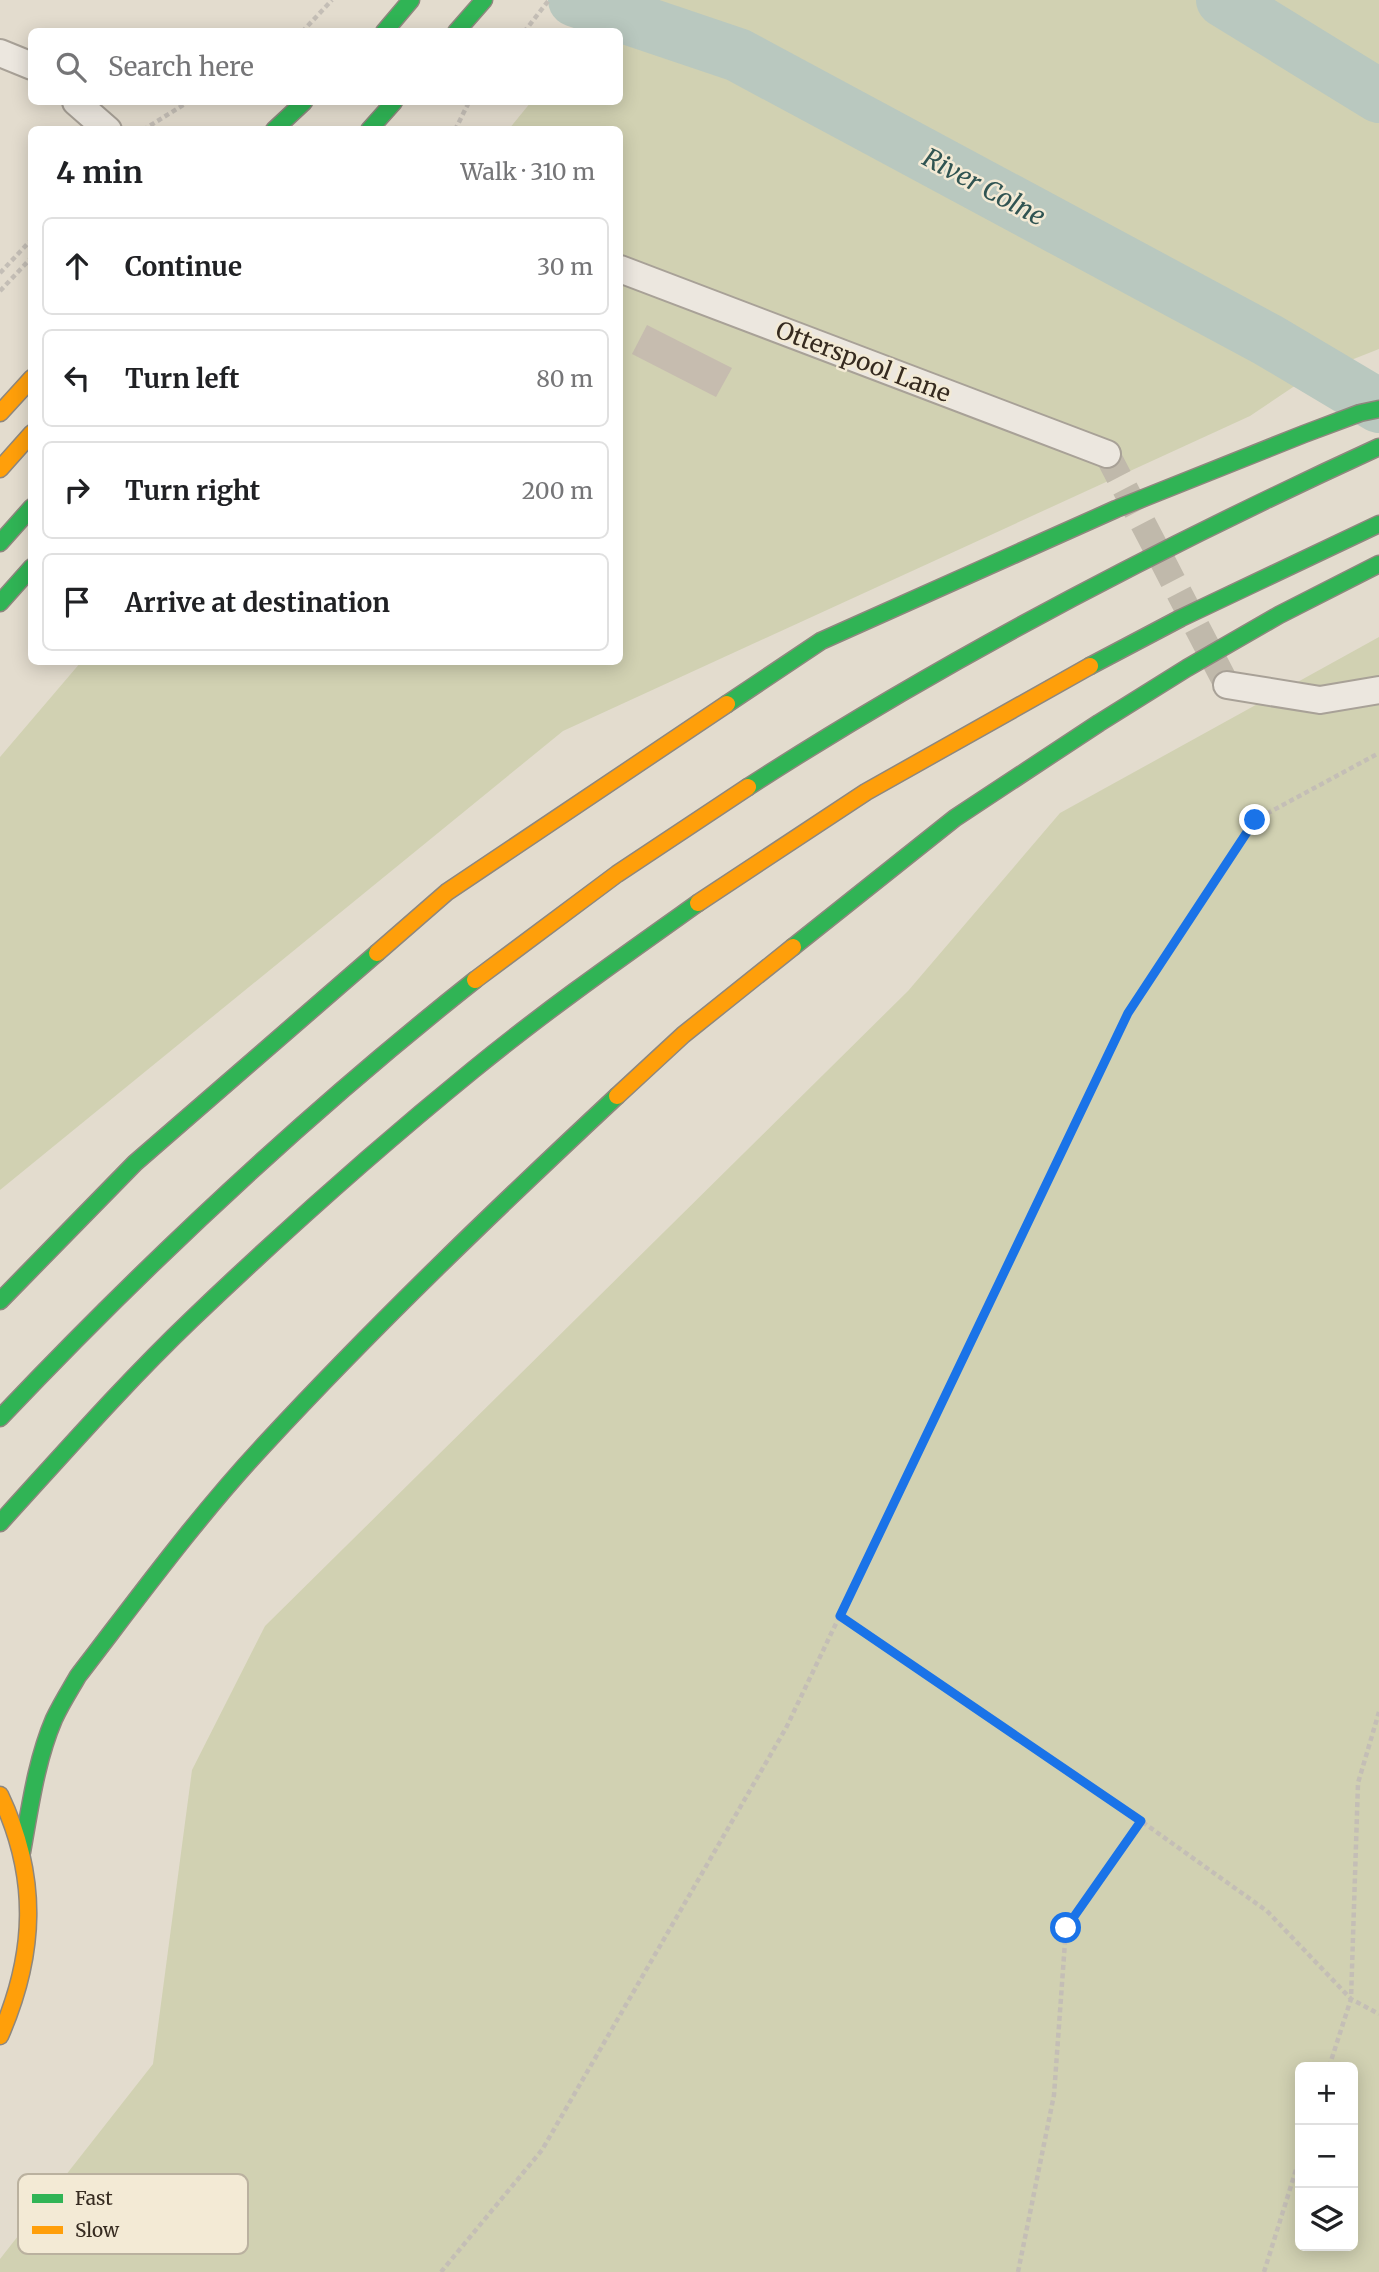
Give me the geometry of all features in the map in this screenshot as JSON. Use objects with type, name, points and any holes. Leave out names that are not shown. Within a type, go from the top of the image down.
[{"type":"highway","points":[[462,28],[485,0]]},
{"type":"highway","points":[[385,28],[408,4]]},
{"type":"highway","points":[[278,126],[301,105]]},
{"type":"highway","points":[[301,126],[319,105]]},
{"type":"highway","points":[[373,126],[391,105]]},
{"type":"highway","points":[[389,126],[406,105]]},
{"type":"highway","points":[[0,413],[28,382]]},
{"type":"highway","points":[[0,1301],[135,1163],[447,892],[821,641],[1116,509],[1304,434],[1360,413],[1379,409]]},
{"type":"highway","points":[[0,469],[28,438]]},
{"type":"highway","points":[[0,1418],[61,1352],[223,1196],[397,1043],[565,911],[706,813],[858,717],[978,646],[1209,526],[1379,447]]},
{"type":"highway","points":[[0,543],[28,512]]},
{"type":"highway","points":[[0,1523],[85,1429],[181,1330],[314,1207],[474,1069],[598,974],[730,881],[877,786],[1065,679],[1181,618],[1379,524]]},
{"type":"highway","points":[[22,1852],[36,1781],[49,1735],[60,1705],[78,1676],[209,1508],[263,1446],[481,1223],[683,1035],[955,818],[1187,668],[1279,615],[1379,564]]},
{"type":"highway","points":[[0,603],[28,571]]},
{"type":"highway","points":[[0,1795],[22,1852],[29,1925],[17,1993],[0,2036]]},
{"type":"street","points":[[0,52],[28,64]]},
{"type":"street","points":[[79,105],[103,126]]},
{"type":"street","name":"Otterspool Lane","points":[[623,270],[1107,454]]},
{"type":"street","points":[[1227,685],[1320,700],[1379,690]]},
{"type":"path","points":[[306,28],[331,0]]},
{"type":"path","points":[[526,28],[549,0]]},
{"type":"path","points":[[149,126],[183,105]]},
{"type":"path","points":[[456,126],[467,105]]},
{"type":"path","points":[[0,273],[28,243]]},
{"type":"path","points":[[0,291],[28,261]]},
{"type":"path","points":[[441,2272],[542,2150],[786,1728],[1128,1013],[1255,820],[1379,754]]},
{"type":"path","points":[[840,1616],[1141,1821],[1267,1911],[1351,1999],[1379,2014]]},
{"type":"path","points":[[1331,2062],[1351,1999],[1359,1783],[1379,1712]]},
{"type":"path","points":[[1018,2272],[1054,2095],[1066,1928],[1141,1821]]},
{"type":"path","points":[[1264,2272],[1295,2173]]},
{"type":"green space","points":[[609,0],[1379,0],[1379,349],[1308,377],[1250,416],[563,731],[0,1190],[0,757],[78,665],[623,665],[623,126],[511,126],[529,105],[623,105],[623,28],[586,28]]},
{"type":"green space","points":[[1379,637],[1379,2272],[0,2272],[0,2259],[18,2236],[18,2254],[248,2254],[248,2174],[67,2174],[153,2064],[192,1770],[265,1626],[908,991],[1060,813]]},
{"type":"building","points":[[647,325],[732,368],[716,397],[632,354]]},
{"type":"waterway","name":"River Colne","points":[[575,0],[738,55],[1268,340],[1379,406]]},
{"type":"waterway","points":[[1223,0],[1379,96]]},
{"type":"tunnel","points":[[1107,454],[1227,685]]},
{"type":"traffic: fast","points":[[387,28],[411,0]]},
{"type":"traffic: fast","points":[[460,28],[484,0]]},
{"type":"traffic: fast","points":[[278,126],[301,105]]},
{"type":"traffic: fast","points":[[373,126],[391,105]]},
{"type":"traffic: fast","points":[[727,704],[821,641],[1116,509],[1304,434],[1360,413],[1379,409]]},
{"type":"traffic: fast","points":[[748,787],[901,693],[1057,606],[1217,524],[1379,447]]},
{"type":"traffic: fast","points":[[0,543],[28,512]]},
{"type":"traffic: fast","points":[[1090,666],[1181,618],[1379,524]]},
{"type":"traffic: fast","points":[[793,947],[955,818],[1099,723],[1279,615],[1379,564]]},
{"type":"traffic: fast","points":[[0,603],[28,572]]},
{"type":"traffic: fast","points":[[0,1523],[167,1343],[330,1192],[500,1048],[698,903]]},
{"type":"traffic: fast","points":[[0,1301],[135,1163],[377,953]]},
{"type":"traffic: fast","points":[[0,1418],[171,1246],[289,1136],[475,980]]},
{"type":"traffic: fast","points":[[22,1852],[38,1768],[57,1713],[78,1676],[168,1559],[239,1473],[349,1355],[617,1096]]},
{"type":"traffic: slow","points":[[0,413],[28,382]]},
{"type":"traffic: slow","points":[[0,469],[28,438]]},
{"type":"traffic: slow","points":[[698,903],[866,792],[1090,666]]},
{"type":"traffic: slow","points":[[377,953],[447,892],[727,704]]},
{"type":"traffic: slow","points":[[475,980],[617,874],[748,787]]},
{"type":"traffic: slow","points":[[617,1096],[683,1035],[793,947]]},
{"type":"traffic: slow","points":[[0,1795],[22,1856],[28,1916],[21,1975],[0,2036]]},
{"type":"route","points":[[1066,1928],[1141,1821],[840,1616],[1128,1013],[1255,820]]}]
